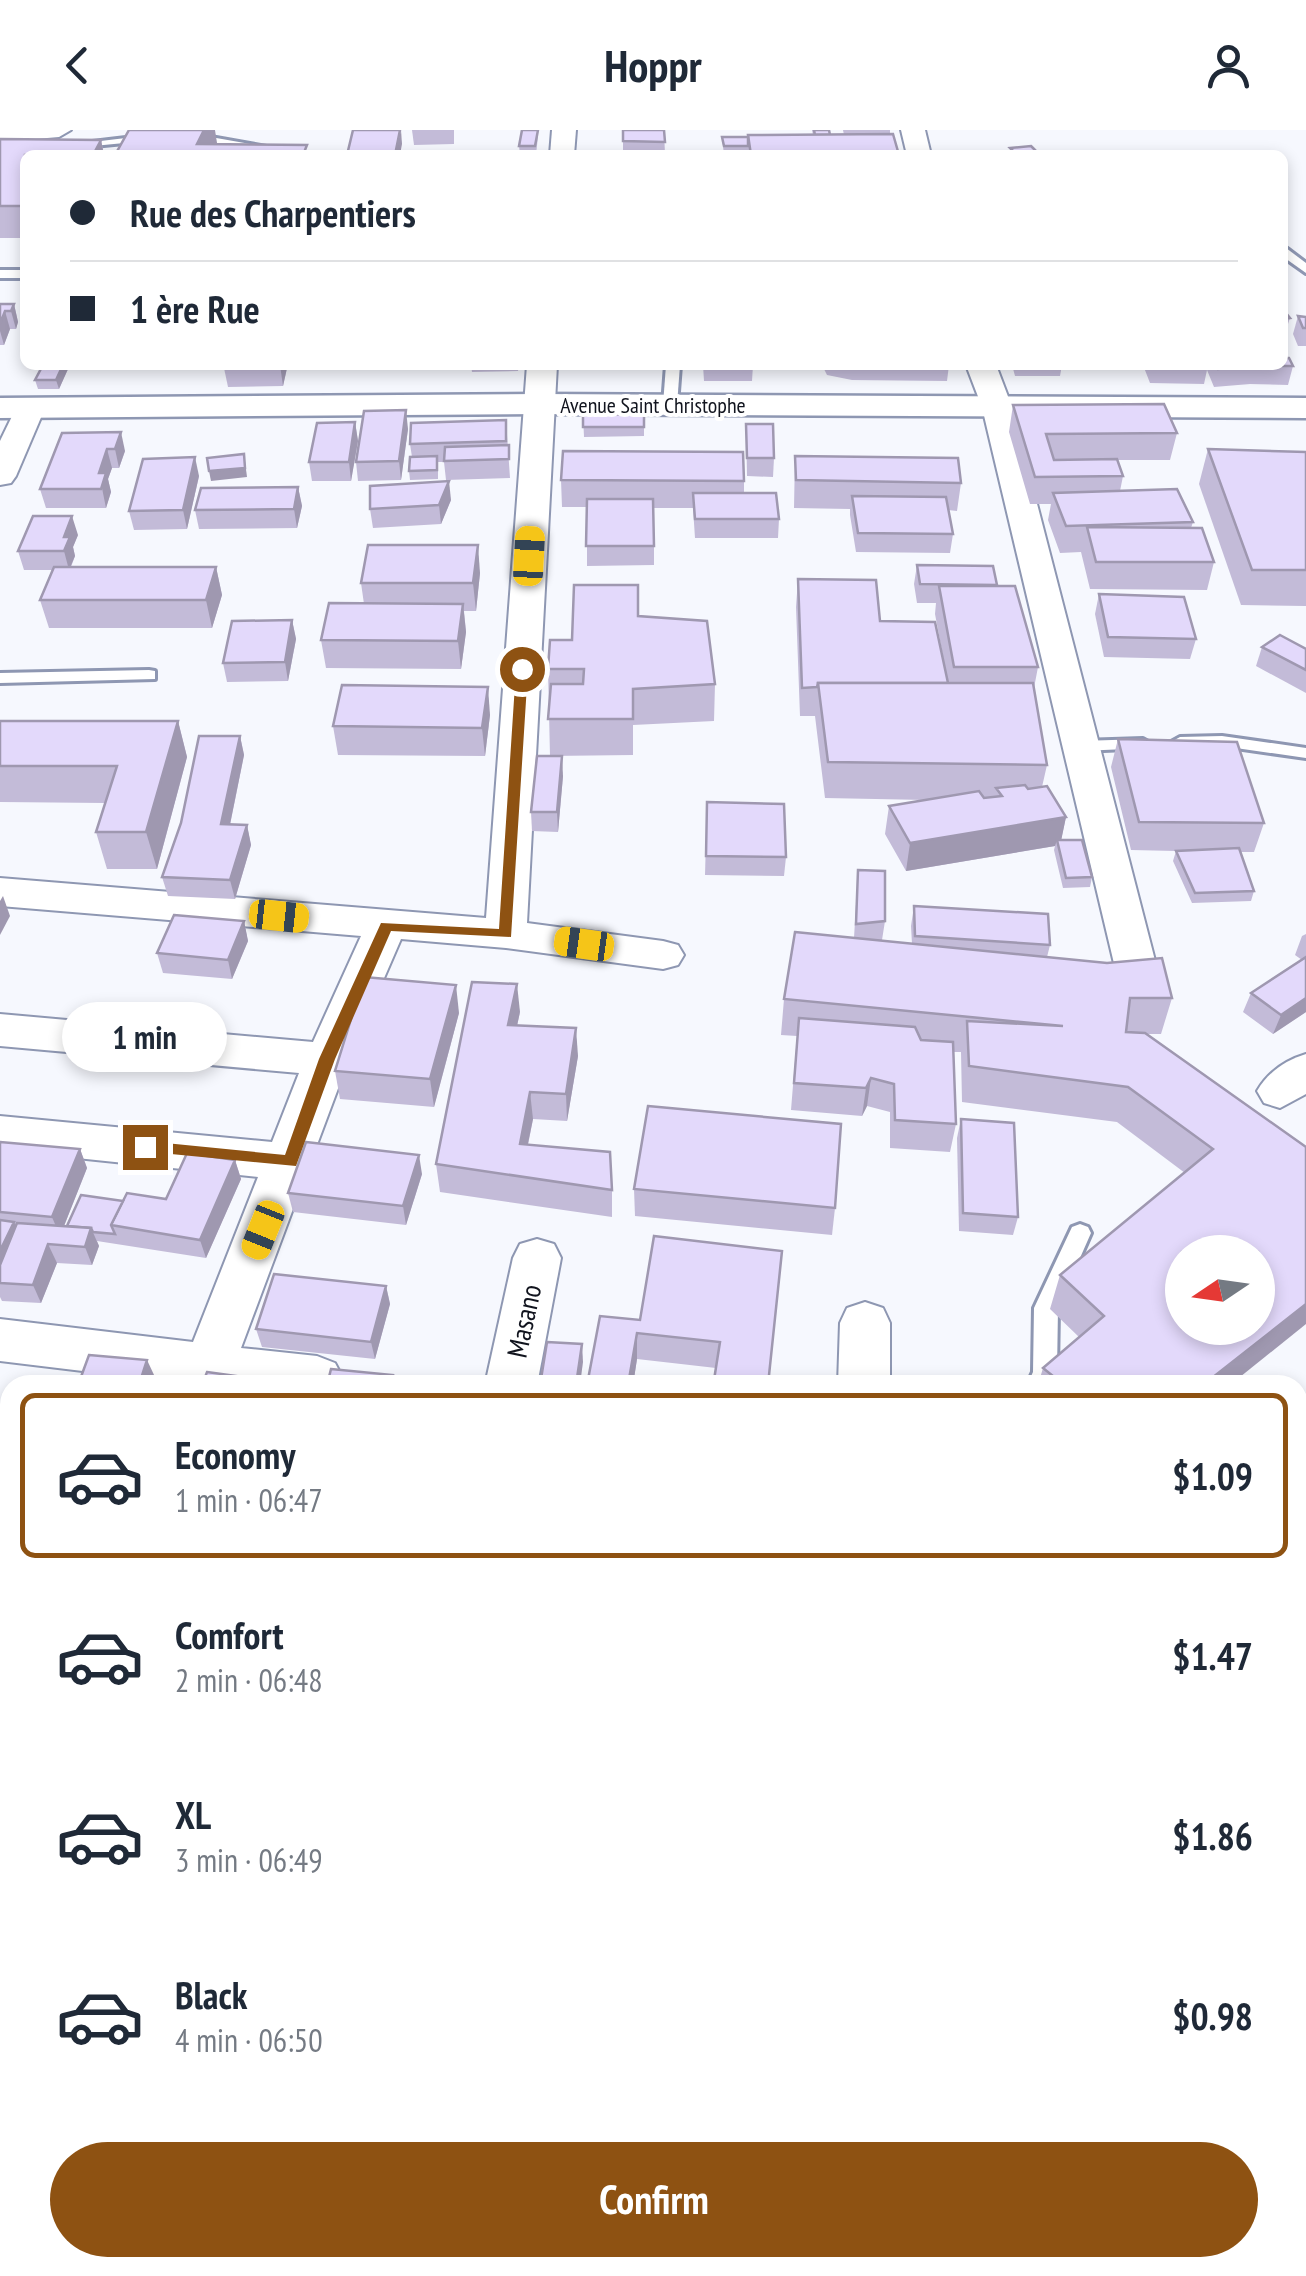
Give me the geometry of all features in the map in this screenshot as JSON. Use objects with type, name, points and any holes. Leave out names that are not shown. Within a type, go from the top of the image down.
[{"type":"street","points":[[0,135],[60,138]]},
{"type":"street","points":[[506,934],[541,370]]},
{"type":"street","points":[[983,370],[998,406],[1138,976]]},
{"type":"street","name":"Avenue Saint Christophe","points":[[15,408],[538,404],[1306,408]]},
{"type":"street","points":[[0,476],[15,408]]},
{"type":"street","points":[[0,892],[506,934],[663,955]]},
{"type":"street","points":[[209,1366],[327,1059],[386,926]]},
{"type":"street","points":[[0,1030],[327,1059]]},
{"type":"street","points":[[0,1132],[290,1162]]},
{"type":"street","name":"Masano","points":[[514,1375],[537,1258]]},
{"type":"street","points":[[864,1375],[865,1322]]},
{"type":"street","points":[[0,1340],[290,1375]]},
{"type":"lane","points":[[60,138],[169,137],[260,150]]},
{"type":"lane","points":[[670,405],[673,370]]},
{"type":"lane","points":[[0,678],[149,675]]},
{"type":"lane","points":[[1081,746],[1222,741],[1306,753]]},
{"type":"lane","points":[[1044,1375],[1046,1308],[1080,1233]]},
{"type":"building","points":[[129,130],[204,130],[197,144],[307,145],[305,150],[118,150]]},
{"type":"building","points":[[353,130],[400,130],[396,150],[348,150]]},
{"type":"building","points":[[522,130],[538,130],[535,146],[519,146]]},
{"type":"building","points":[[623,130],[664,130],[665,142],[623,141]]},
{"type":"building","points":[[814,130],[829,130],[830,135],[815,135]]},
{"type":"building","points":[[893,134],[898,150],[750,150],[748,135]]},
{"type":"building","points":[[722,137],[748,137],[748,146],[724,146]]},
{"type":"building","points":[[0,139],[101,140],[96,150],[20,150],[20,206],[0,206]]},
{"type":"building","points":[[1031,146],[1035,150],[1012,150]]},
{"type":"building","points":[[0,304],[14,304],[11,311],[5,311],[0,324]]},
{"type":"building","points":[[40,370],[61,370],[56,380],[35,380]]},
{"type":"building","points":[[1164,404],[1177,433],[1046,434],[1054,460],[1117,459],[1123,476],[1035,477],[1013,405]]},
{"type":"building","points":[[406,410],[399,461],[356,462],[364,411]]},
{"type":"building","points":[[644,414],[644,427],[583,427],[583,415]]},
{"type":"building","points":[[506,420],[506,441],[410,444],[411,423]]},
{"type":"building","points":[[355,422],[349,462],[309,462],[317,423]]},
{"type":"building","points":[[746,424],[773,424],[774,458],[747,458]]},
{"type":"building","points":[[121,432],[115,449],[107,449],[99,473],[106,473],[101,489],[40,489],[62,433]]},
{"type":"building","points":[[509,445],[509,459],[444,461],[445,447]]},
{"type":"building","points":[[1208,449],[1306,452],[1306,570],[1252,570]]},
{"type":"building","points":[[563,451],[743,452],[744,481],[561,480]]},
{"type":"building","points":[[244,454],[245,468],[209,471],[207,458]]},
{"type":"building","points":[[437,456],[437,470],[409,471],[410,457]]},
{"type":"building","points":[[795,456],[958,458],[961,483],[796,480]]},
{"type":"building","points":[[195,457],[183,510],[129,511],[143,459]]},
{"type":"building","points":[[449,481],[439,505],[370,509],[370,486]]},
{"type":"building","points":[[298,487],[294,509],[195,510],[201,488]]},
{"type":"building","points":[[1177,489],[1193,522],[1066,526],[1053,493]]},
{"type":"building","points":[[693,493],[776,493],[779,519],[695,519]]},
{"type":"building","points":[[852,496],[946,497],[953,534],[858,533]]},
{"type":"building","points":[[587,499],[653,499],[654,546],[586,546]]},
{"type":"building","points":[[33,516],[72,516],[64,537],[70,537],[64,551],[18,551]]},
{"type":"building","points":[[1087,527],[1202,528],[1214,562],[1096,562]]},
{"type":"building","points":[[368,545],[478,545],[473,583],[361,583]]},
{"type":"building","points":[[917,565],[993,566],[997,585],[920,584]]},
{"type":"building","points":[[54,567],[216,567],[206,600],[40,600]]},
{"type":"building","points":[[798,579],[876,580],[880,621],[935,622],[948,683],[818,683],[817,687],[802,688]]},
{"type":"building","points":[[574,585],[638,585],[638,616],[707,621],[715,684],[633,689],[633,719],[548,719],[551,684],[583,684],[584,669],[548,669],[550,640],[572,640]]},
{"type":"building","points":[[939,586],[1015,586],[1038,667],[954,667]]},
{"type":"building","points":[[1099,594],[1184,597],[1196,639],[1108,637]]},
{"type":"building","points":[[329,603],[463,604],[458,641],[321,640]]},
{"type":"building","points":[[292,620],[285,662],[223,663],[232,621]]},
{"type":"building","points":[[1280,635],[1306,649],[1306,670],[1262,647]]},
{"type":"building","points":[[818,683],[1033,683],[1047,765],[828,762]]},
{"type":"building","points":[[342,685],[488,687],[482,728],[333,726]]},
{"type":"building","points":[[0,721],[178,721],[146,832],[96,832],[117,766],[0,766]]},
{"type":"building","points":[[199,736],[240,736],[221,824],[247,825],[230,880],[162,877],[181,823]]},
{"type":"building","points":[[1118,739],[1237,742],[1264,823],[1139,822]]},
{"type":"building","points":[[537,756],[562,756],[557,812],[531,812]]},
{"type":"building","points":[[1025,785],[1028,789],[1047,786],[1066,817],[910,843],[889,806],[979,791],[984,798],[1002,796],[996,788]]},
{"type":"building","points":[[707,802],[784,804],[786,857],[706,856]]},
{"type":"building","points":[[1057,840],[1082,840],[1092,877],[1066,878]]},
{"type":"building","points":[[1239,848],[1254,891],[1195,893],[1176,851]]},
{"type":"building","points":[[858,870],[885,871],[885,921],[856,924]]},
{"type":"building","points":[[914,906],[1048,914],[1050,945],[915,936]]},
{"type":"building","points":[[174,915],[244,921],[228,960],[157,953]]},
{"type":"building","points":[[795,932],[1107,963],[1162,958],[1172,998],[1130,998],[1126,1032],[1145,1033],[1306,1147],[1306,1304],[1275,1328],[1275,1235],[1165,1235],[1165,1345],[1254,1345],[1216,1375],[1052,1375],[1043,1368],[1104,1316],[1060,1275],[1213,1149],[1128,1087],[969,1066],[967,1021],[1063,1026],[784,999]]},
{"type":"building","points":[[1306,957],[1306,998],[1281,1015],[1251,993]]},
{"type":"building","points":[[364,977],[456,985],[430,1079],[335,1071]]},
{"type":"building","points":[[472,982],[517,984],[508,1025],[576,1028],[566,1094],[530,1092],[520,1144],[610,1152],[612,1190],[436,1164]]},
{"type":"building","points":[[799,1018],[915,1027],[921,1040],[953,1042],[956,1124],[895,1120],[894,1084],[871,1078],[866,1088],[794,1083]]},
{"type":"building","points":[[648,1106],[841,1124],[835,1208],[634,1189]]},
{"type":"building","points":[[961,1119],[1014,1123],[1018,1217],[963,1213]]},
{"type":"building","points":[[0,1142],[80,1149],[52,1217],[0,1212]]},
{"type":"building","points":[[306,1142],[419,1155],[403,1206],[288,1193]]},
{"type":"building","points":[[187,1153],[235,1160],[200,1240],[111,1225],[127,1193],[166,1199]]},
{"type":"building","points":[[81,1195],[123,1201],[111,1225],[115,1234],[67,1226]]},
{"type":"building","points":[[0,1220],[14,1222],[0,1251]]},
{"type":"building","points":[[17,1223],[91,1228],[85,1247],[48,1244],[33,1285],[0,1283],[0,1265]]},
{"type":"building","points":[[654,1236],[782,1251],[769,1375],[715,1375],[720,1342],[637,1333],[630,1375],[589,1375],[600,1316],[640,1320]]},
{"type":"building","points":[[274,1274],[386,1286],[371,1342],[256,1329]]},
{"type":"building","points":[[547,1342],[582,1344],[577,1375],[542,1375]]},
{"type":"building","points":[[89,1355],[147,1360],[142,1375],[82,1375]]},
{"type":"building","points":[[331,1369],[393,1375],[330,1375]]},
{"type":"route","points":[[145,1147],[290,1162],[327,1059],[386,926],[506,934],[522,669]]}]
